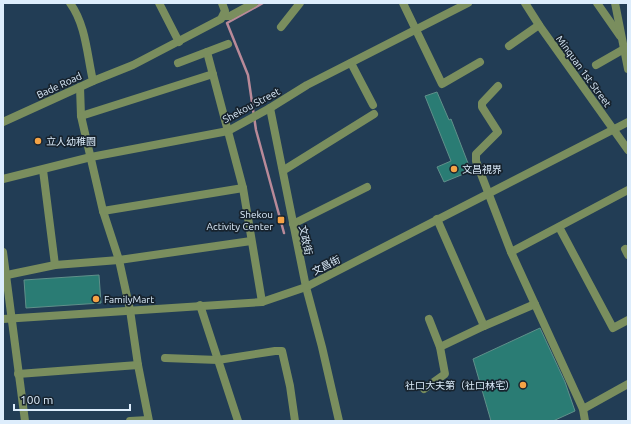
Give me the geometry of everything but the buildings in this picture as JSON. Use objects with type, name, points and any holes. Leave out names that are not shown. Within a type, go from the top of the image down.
[{"type":"street","name":"Bade Road","points":[[3,122],[93,81],[82,25],[78,15],[70,3]]},
{"type":"street","points":[[159,3],[179,42]]},
{"type":"street","points":[[222,3],[225,9],[224,16]]},
{"type":"street","points":[[93,81],[133,65],[179,42],[224,16],[230,16],[254,3]]},
{"type":"street","points":[[281,27],[300,3]]},
{"type":"street","points":[[403,3],[442,84],[480,62]]},
{"type":"street","name":"Shekou Street","points":[[3,180],[91,157],[228,131],[270,108],[307,85],[468,3]]},
{"type":"street","name":"Minquan 1st Street","points":[[525,3],[628,150]]},
{"type":"street","points":[[597,3],[623,40]]},
{"type":"street","points":[[615,3],[628,69]]},
{"type":"street","points":[[509,46],[539,25]]},
{"type":"street","points":[[178,63],[228,44]]},
{"type":"street","points":[[596,65],[624,49]]},
{"type":"street","points":[[207,52],[243,188],[262,302]]},
{"type":"street","points":[[284,170],[373,109],[351,63]]},
{"type":"street","points":[[81,116],[213,74]]},
{"type":"street","points":[[498,86],[482,103],[482,107],[498,132],[476,154],[488,193],[511,252],[583,409],[585,421]]},
{"type":"street","points":[[80,87],[81,116],[103,211],[119,260],[130,310],[148,420],[130,421]]},
{"type":"street","name":"文政街","points":[[270,108],[284,170],[306,287],[339,421]]},
{"type":"street","name":"文昌街","points":[[3,319],[262,302],[306,287],[628,122]]},
{"type":"street","points":[[43,170],[55,265]]},
{"type":"street","points":[[293,224],[367,187]]},
{"type":"street","points":[[103,211],[243,188]]},
{"type":"street","points":[[511,252],[628,190]]},
{"type":"street","points":[[437,219],[484,326]]},
{"type":"street","points":[[559,227],[613,328],[628,320]]},
{"type":"street","points":[[7,275],[55,265],[119,260],[251,240]]},
{"type":"street","points":[[3,252],[25,421]]},
{"type":"street","points":[[440,347],[535,304]]},
{"type":"street","points":[[200,305],[238,421]]},
{"type":"street","points":[[424,389],[445,374],[440,347],[429,320]]},
{"type":"street","points":[[165,358],[218,360],[282,351],[290,386],[295,421]]},
{"type":"street","points":[[18,374],[138,365]]},
{"type":"street","points":[[583,409],[628,384]]},
{"type":"waterway","points":[[263,3],[227,23],[248,75],[256,130],[284,233]]},
{"type":"place","name":"立人幼稚園","points":[[38,141]]},
{"type":"place","name":"文昌視界","points":[[454,169]]},
{"type":"place","name":"Shekou Activity Center","points":[[281,220]]},
{"type":"place","name":"FamilyMart","points":[[96,299]]},
{"type":"place","name":"社口大夫第（社口林宅）","points":[[523,385]]}]
